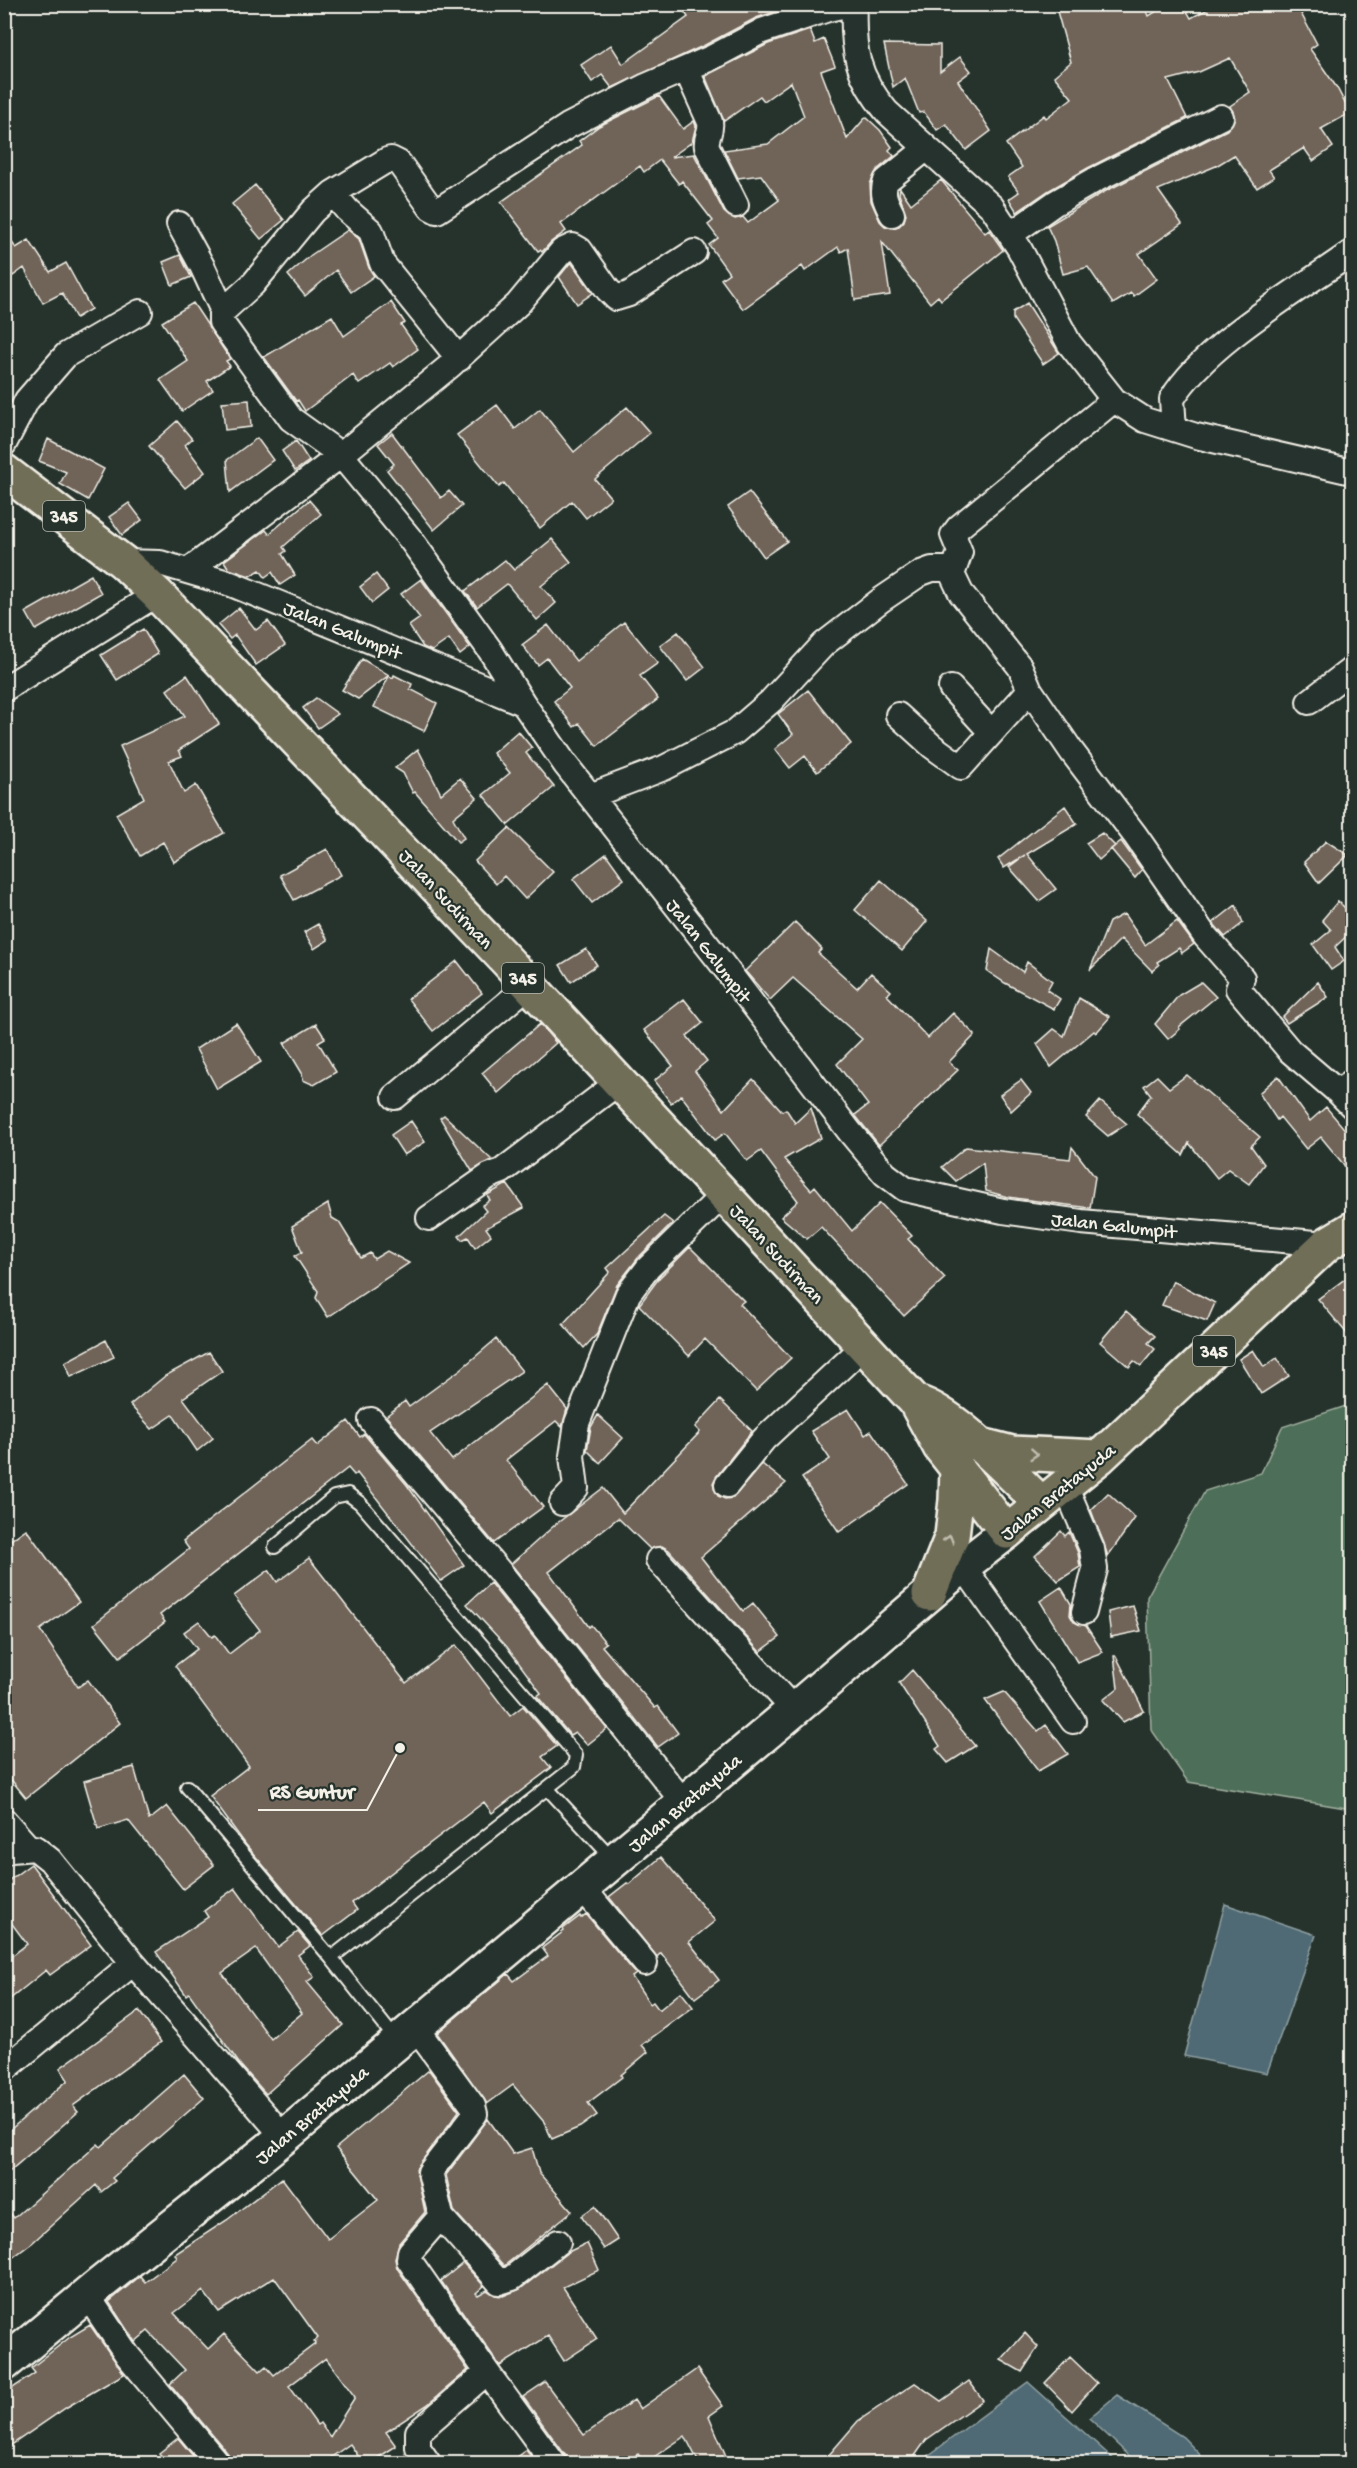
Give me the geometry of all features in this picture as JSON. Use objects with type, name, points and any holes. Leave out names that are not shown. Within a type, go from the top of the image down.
[{"type":"main road","name":"Jalan Sudirman","points":[[4,471],[123,562],[157,594],[529,985],[783,1257],[863,1347],[915,1401],[930,1406],[940,1413],[967,1456]]},
{"type":"main road","name":"Jalan Bratayuda","points":[[1007,1532],[1100,1458],[1340,1236]]},
{"type":"main road","name":"345","points":[[967,1456],[1012,1453],[1100,1458]]},
{"type":"main road","name":"345","points":[[967,1456],[1053,1494]]},
{"type":"main road","name":"345","points":[[967,1456],[1007,1532]]},
{"type":"main road","points":[[929,1594],[952,1536],[956,1500],[967,1456]]},
{"type":"street","points":[[223,311],[253,284],[313,211],[333,193],[363,173],[392,159],[399,163],[431,208],[437,211],[568,126],[646,86],[762,31],[828,9],[853,4],[854,49],[861,73],[874,96],[887,112],[992,207],[1019,228],[1069,343],[1102,388],[1114,400],[1145,420],[1173,420],[1250,450],[1353,472]]},
{"type":"street","points":[[686,69],[711,125],[706,141],[707,147],[736,205]]},
{"type":"street","points":[[1019,228],[1095,180],[1221,117]]},
{"type":"street","points":[[892,214],[884,197],[883,188],[886,180],[927,148]]},
{"type":"street","points":[[333,193],[347,210],[371,231],[382,263],[459,358]]},
{"type":"street","points":[[178,224],[202,266],[223,311],[221,322],[291,419],[341,455],[411,540],[490,650],[523,703]]},
{"type":"street","points":[[188,571],[341,455],[459,358],[518,304],[567,248],[575,246],[580,250],[616,298],[629,294],[694,252]]},
{"type":"street","points":[[1173,420],[1172,399],[1194,369],[1240,331],[1353,252]]},
{"type":"street","points":[[4,444],[27,400],[66,355],[140,312]]},
{"type":"street","points":[[590,796],[664,768],[735,732],[771,701],[824,644],[881,600],[921,573],[941,568],[950,570],[956,567],[960,552],[953,536],[959,527],[1114,400]]},
{"type":"street","name":"Jalan Galumpit","points":[[123,562],[160,563],[231,584],[523,703],[590,796],[850,1132],[885,1174],[900,1186],[1003,1211],[1081,1222],[1340,1236]]},
{"type":"street","points":[[950,570],[961,593],[1020,667],[1030,690],[1072,752],[1135,835],[1205,936],[1242,978],[1238,989],[1290,1051],[1348,1093]]},
{"type":"street","points":[[4,689],[157,594]]},
{"type":"street","points":[[1309,702],[1353,669]]},
{"type":"street","points":[[951,688],[991,732]]},
{"type":"street","points":[[898,715],[913,726],[932,746],[961,767],[1030,690]]},
{"type":"street","points":[[395,1097],[529,985]]},
{"type":"street","points":[[429,1218],[489,1176],[502,1171],[619,1082]]},
{"type":"street","points":[[562,1503],[576,1488],[572,1456],[577,1423],[628,1294],[648,1268],[724,1194]]},
{"type":"street","points":[[727,1485],[764,1439],[863,1347]]},
{"type":"street","points":[[370,1420],[499,1571],[684,1803]]},
{"type":"street","points":[[1053,1494],[1092,1549],[1095,1569],[1084,1612]]},
{"type":"street","name":"Jalan Bratayuda","points":[[4,2364],[284,2137],[684,1803],[929,1594],[1007,1532]]},
{"type":"street","points":[[658,1560],[794,1710]]},
{"type":"street","points":[[963,1566],[1073,1720]]},
{"type":"street","points":[[4,1820],[16,1850],[41,1851],[50,1860],[133,1963],[284,2137]]},
{"type":"street","points":[[582,1887],[645,1963]]},
{"type":"street","points":[[4,2070],[133,1963]]},
{"type":"street","points":[[406,2035],[475,2111],[430,2172],[441,2217],[498,2282],[512,2278],[558,2242]]},
{"type":"street","points":[[441,2217],[410,2252],[410,2260],[487,2372],[554,2463]]},
{"type":"street","points":[[87,2295],[128,2356],[218,2463]]},
{"type":"street","points":[[429,2463],[418,2448],[417,2432],[487,2372]]},
{"type":"lane","points":[[275,1547],[334,1497],[348,1494],[360,1503],[576,1755],[574,1767],[331,1958]]},
{"type":"lane","points":[[187,1787],[331,1958],[406,2035]]},
{"type":"lane","points":[[547,1788],[615,1861]]},
{"type":"green space","points":[[1352,1404],[1352,1809],[1188,1782],[1151,1729],[1147,1597],[1205,1491],[1261,1473],[1282,1427]]},
{"type":"water","points":[[1225,1904],[1316,1935],[1267,2073],[1184,2056]]},
{"type":"water","points":[[1028,2382],[1118,2463],[919,2463],[921,2461]]},
{"type":"water","points":[[1117,2395],[1183,2437],[1208,2463],[1137,2463],[1089,2418]]},
{"type":"building","points":[[679,4],[796,5],[756,18],[705,45],[612,88],[602,75],[592,82],[581,65],[611,45],[623,64],[688,17]]},
{"type":"building","points":[[1055,4],[1144,4],[1149,16],[1168,4],[1183,4],[1191,18],[1217,4],[1296,4],[1317,44],[1310,49],[1337,88],[1350,113],[1321,129],[1333,147],[1313,161],[1304,148],[1269,170],[1274,177],[1257,188],[1234,155],[1216,166],[1158,190],[1182,224],[1139,254],[1157,279],[1134,296],[1131,293],[1113,304],[1088,267],[1063,274],[1054,241],[1047,226],[1102,193],[1227,130],[1235,118],[1230,106],[1250,92],[1230,58],[1199,72],[1168,80],[1187,118],[1088,168],[1017,212],[1009,199],[1019,192],[1008,177],[1022,167],[1006,144],[1044,115],[1046,118],[1072,98],[1054,76],[1071,62]]},
{"type":"building","points":[[810,30],[815,43],[824,39],[835,66],[821,71],[847,139],[866,117],[880,130],[892,147],[889,150],[894,156],[877,170],[870,184],[871,201],[880,221],[892,228],[904,221],[906,214],[899,194],[900,188],[911,204],[941,180],[985,233],[989,230],[1003,250],[941,300],[938,296],[930,303],[882,242],[890,295],[855,300],[848,248],[841,252],[838,247],[805,271],[802,266],[743,309],[721,279],[729,273],[709,245],[718,238],[708,225],[713,221],[682,181],[679,184],[660,160],[644,172],[640,166],[561,224],[566,231],[542,252],[538,251],[501,202],[582,145],[579,141],[599,126],[659,96],[683,129],[694,121],[696,126],[692,142],[671,157],[694,154],[724,212],[735,219],[743,217],[748,223],[779,200],[761,175],[738,178],[724,150],[768,144],[804,116],[791,82],[764,101],[760,96],[724,121],[705,76],[768,44]]},
{"type":"building","points":[[884,44],[940,45],[940,72],[960,57],[971,71],[958,81],[991,131],[966,150],[946,124],[937,130],[924,112],[919,113],[905,78],[893,87]]},
{"type":"building","points":[[255,185],[284,220],[261,239],[232,204]]},
{"type":"building","points":[[348,230],[359,239],[374,276],[351,292],[336,270],[305,296],[288,275],[311,255]]},
{"type":"building","points":[[4,232],[16,248],[29,240],[50,272],[66,263],[91,309],[76,318],[62,293],[43,303],[24,268],[13,276],[4,264]]},
{"type":"building","points":[[180,255],[191,277],[172,285],[163,262]]},
{"type":"building","points":[[571,262],[593,293],[577,304],[559,277]]},
{"type":"building","points":[[391,302],[405,323],[401,325],[418,349],[393,367],[390,363],[359,384],[353,375],[305,411],[264,357],[332,316],[344,336]]},
{"type":"building","points":[[193,303],[230,359],[226,361],[230,366],[207,381],[213,390],[182,411],[160,380],[188,361],[162,322]]},
{"type":"building","points":[[1027,303],[1059,353],[1043,364],[1013,319],[1013,312]]},
{"type":"building","points":[[249,400],[251,427],[225,430],[222,402]]},
{"type":"building","points":[[497,405],[515,429],[540,409],[574,452],[627,407],[650,433],[595,479],[611,498],[586,518],[572,501],[540,528],[504,483],[499,487],[457,435]]},
{"type":"building","points":[[177,421],[192,439],[185,445],[205,472],[185,488],[149,446]]},
{"type":"building","points":[[392,433],[441,498],[449,491],[462,506],[434,530],[387,470],[394,464],[378,444]]},
{"type":"building","points":[[257,438],[273,460],[230,492],[227,460]]},
{"type":"building","points":[[48,439],[104,469],[88,500],[60,484],[66,472],[39,461]]},
{"type":"building","points":[[296,441],[309,461],[295,471],[282,451]]},
{"type":"building","points":[[749,492],[787,541],[764,557],[728,507]]},
{"type":"building","points":[[309,500],[321,514],[283,547],[286,551],[282,554],[295,575],[280,585],[272,572],[265,577],[260,570],[250,576],[229,569],[224,561],[266,530],[269,534]]},
{"type":"building","points":[[129,503],[142,520],[122,535],[109,517]]},
{"type":"building","points":[[552,539],[571,562],[541,586],[556,603],[537,620],[507,584],[477,607],[465,591],[505,560],[514,570]]},
{"type":"building","points":[[376,574],[388,590],[372,603],[360,587]]},
{"type":"building","points":[[91,575],[101,593],[36,630],[26,612]]},
{"type":"building","points":[[421,579],[470,647],[460,655],[449,639],[432,651],[423,647],[409,626],[420,618],[401,594]]},
{"type":"building","points":[[239,608],[256,630],[268,621],[285,645],[256,665],[235,635],[230,639],[218,625]]},
{"type":"building","points":[[624,622],[658,663],[640,676],[658,699],[597,746],[579,723],[574,727],[554,701],[570,688],[547,658],[538,665],[522,645],[548,625],[576,661]]},
{"type":"building","points":[[143,629],[158,654],[117,680],[101,655]]},
{"type":"building","points":[[678,632],[705,667],[687,681],[660,646]]},
{"type":"building","points":[[362,659],[389,675],[358,699],[342,690]]},
{"type":"building","points":[[187,675],[219,724],[179,750],[182,756],[169,761],[184,793],[196,785],[224,833],[174,862],[163,842],[140,856],[116,814],[144,798],[120,746],[185,716],[167,690]]},
{"type":"building","points":[[394,675],[412,684],[410,689],[437,703],[424,731],[374,707],[389,676],[393,678]]},
{"type":"building","points":[[808,690],[851,744],[817,772],[805,756],[790,768],[775,749],[793,734],[778,714]]},
{"type":"building","points":[[316,698],[338,714],[318,728],[303,708]]},
{"type":"building","points":[[518,731],[532,748],[526,753],[554,787],[508,825],[483,795],[510,773],[493,753]]},
{"type":"building","points":[[418,749],[441,794],[460,778],[477,798],[453,818],[464,838],[458,842],[415,792],[413,793],[403,773],[395,768]]},
{"type":"building","points":[[1065,806],[1077,824],[1027,854],[1056,889],[1039,901],[1009,867],[1025,855],[1004,868],[998,859]]},
{"type":"building","points":[[509,828],[553,872],[525,899],[504,876],[496,884],[475,861]]},
{"type":"building","points":[[1102,833],[1115,846],[1099,860],[1086,843]]},
{"type":"building","points":[[1121,841],[1142,870],[1135,878],[1111,849]]},
{"type":"building","points":[[1326,841],[1348,855],[1319,883],[1304,862]]},
{"type":"building","points":[[327,849],[341,875],[294,900],[280,875]]},
{"type":"building","points":[[606,854],[624,879],[592,903],[573,879]]},
{"type":"building","points":[[881,880],[927,921],[902,951],[855,910]]},
{"type":"building","points":[[1338,901],[1351,914],[1353,912],[1353,930],[1335,947],[1344,961],[1331,970],[1313,945],[1331,930],[1322,920]]},
{"type":"building","points":[[1236,905],[1243,923],[1225,937],[1213,923]]},
{"type":"building","points":[[1124,914],[1145,945],[1177,921],[1194,944],[1182,953],[1179,948],[1157,962],[1159,965],[1152,971],[1121,939],[1090,970],[1109,922]]},
{"type":"building","points":[[795,922],[822,949],[818,953],[857,988],[871,973],[891,991],[887,995],[928,1038],[953,1013],[975,1035],[949,1062],[958,1070],[879,1145],[855,1115],[868,1105],[837,1064],[862,1039],[793,978],[770,1000],[745,971]]},
{"type":"building","points":[[318,924],[328,940],[314,949],[304,932]]},
{"type":"building","points":[[586,949],[597,965],[571,982],[560,965]]},
{"type":"building","points":[[991,949],[1023,972],[1027,962],[1052,981],[1047,990],[1060,999],[1054,1009],[987,971]]},
{"type":"building","points":[[457,961],[482,993],[433,1031],[408,999]]},
{"type":"building","points":[[1201,982],[1216,997],[1168,1039],[1155,1024],[1179,995]]},
{"type":"building","points":[[1318,982],[1328,997],[1287,1023],[1282,1017]]},
{"type":"building","points":[[1079,998],[1110,1017],[1096,1033],[1094,1031],[1051,1067],[1037,1044],[1054,1029],[1064,1036]]},
{"type":"building","points":[[684,999],[703,1023],[687,1036],[707,1061],[695,1071],[724,1110],[753,1079],[782,1111],[786,1109],[795,1123],[811,1108],[821,1138],[784,1159],[811,1190],[815,1186],[852,1231],[880,1203],[912,1236],[908,1239],[945,1278],[904,1316],[821,1227],[807,1239],[781,1217],[798,1201],[761,1151],[747,1161],[725,1133],[715,1140],[681,1095],[671,1103],[654,1081],[673,1066],[644,1030]]},
{"type":"building","points":[[236,1023],[261,1062],[217,1089],[196,1049]]},
{"type":"building","points":[[316,1024],[325,1038],[318,1042],[336,1072],[314,1085],[303,1080],[302,1073],[284,1043]]},
{"type":"building","points":[[540,1024],[556,1043],[498,1093],[482,1073]]},
{"type":"building","points":[[1187,1075],[1260,1137],[1251,1146],[1264,1164],[1249,1184],[1228,1169],[1217,1178],[1189,1143],[1183,1155],[1137,1114],[1151,1095],[1144,1086],[1157,1076],[1169,1088]]},
{"type":"building","points":[[1278,1076],[1310,1121],[1326,1107],[1353,1139],[1353,1176],[1321,1137],[1306,1149],[1280,1117],[1277,1120],[1259,1093]]},
{"type":"building","points":[[1021,1080],[1031,1093],[1011,1111],[1000,1095]]},
{"type":"building","points":[[1100,1101],[1127,1124],[1108,1136],[1086,1117]]},
{"type":"building","points":[[444,1115],[492,1160],[472,1171],[440,1118]]},
{"type":"building","points":[[411,1121],[425,1142],[404,1155],[391,1135]]},
{"type":"building","points":[[966,1147],[1070,1159],[1072,1147],[1095,1177],[1090,1208],[1008,1197],[986,1191],[983,1163],[956,1181],[942,1167]]},
{"type":"building","points":[[507,1184],[524,1208],[486,1228],[491,1235],[475,1248],[468,1237],[462,1240],[459,1236],[486,1211],[482,1206],[490,1200],[487,1195]]},
{"type":"building","points":[[328,1204],[332,1218],[339,1222],[361,1258],[370,1253],[374,1259],[387,1251],[409,1263],[328,1317],[316,1298],[318,1291],[295,1256],[302,1252],[292,1226]]},
{"type":"building","points":[[664,1216],[673,1223],[638,1258],[617,1285],[597,1334],[584,1348],[563,1324],[610,1272],[607,1268]]},
{"type":"building","points":[[690,1247],[744,1301],[740,1304],[791,1358],[756,1391],[705,1339],[689,1356],[639,1305],[659,1278]]},
{"type":"building","points":[[1353,1273],[1353,1341],[1318,1299]]},
{"type":"building","points":[[1173,1281],[1215,1303],[1207,1321],[1162,1305]]},
{"type":"building","points":[[1126,1311],[1155,1336],[1148,1343],[1155,1349],[1141,1366],[1134,1361],[1129,1367],[1100,1342]]},
{"type":"building","points":[[496,1339],[522,1371],[430,1433],[452,1460],[548,1385],[567,1409],[562,1427],[556,1421],[506,1460],[543,1507],[494,1543],[386,1416],[405,1401],[409,1407],[461,1369]]},
{"type":"building","points":[[106,1340],[114,1357],[71,1377],[65,1362]]},
{"type":"building","points":[[1253,1350],[1264,1367],[1277,1358],[1289,1376],[1261,1394],[1239,1359]]},
{"type":"building","points":[[209,1352],[222,1371],[183,1398],[213,1438],[197,1451],[173,1415],[152,1429],[130,1405],[165,1376]]},
{"type":"building","points":[[720,1400],[752,1431],[716,1477],[713,1483],[718,1496],[725,1499],[733,1498],[762,1464],[786,1483],[701,1557],[743,1611],[753,1603],[780,1637],[760,1652],[669,1550],[662,1546],[650,1549],[618,1518],[549,1572],[589,1627],[591,1625],[606,1643],[602,1646],[655,1708],[658,1706],[678,1733],[658,1747],[511,1564],[556,1524],[603,1488],[623,1513],[700,1432],[695,1427]]},
{"type":"building","points":[[848,1409],[865,1435],[871,1431],[908,1484],[839,1532],[802,1478],[830,1459],[811,1431]]},
{"type":"building","points":[[598,1415],[623,1438],[600,1463],[587,1450],[591,1427]]},
{"type":"building","points":[[348,1421],[360,1437],[364,1434],[407,1485],[464,1565],[441,1581],[357,1473],[354,1475],[348,1468],[160,1615],[165,1622],[120,1657],[94,1624],[189,1549],[183,1541],[312,1440],[317,1446]]},
{"type":"building","points":[[1108,1493],[1135,1518],[1108,1556],[1091,1510]]},
{"type":"building","points":[[26,1529],[79,1602],[40,1630],[78,1687],[88,1680],[120,1723],[26,1798],[4,1771],[4,1545]]},
{"type":"building","points":[[1061,1531],[1065,1536],[1069,1532],[1078,1553],[1080,1567],[1058,1581],[1035,1556]]},
{"type":"building","points":[[309,1558],[406,1683],[456,1645],[510,1716],[523,1706],[557,1746],[542,1757],[551,1768],[492,1813],[484,1802],[352,1903],[357,1910],[323,1936],[246,1845],[210,1796],[249,1766],[175,1666],[197,1649],[184,1632],[199,1621],[212,1637],[215,1635],[229,1654],[260,1630],[234,1596],[269,1570],[277,1582]]},
{"type":"building","points":[[490,1583],[607,1729],[587,1745],[575,1732],[570,1735],[537,1696],[541,1693],[507,1647],[467,1604]]},
{"type":"building","points":[[1061,1587],[1071,1604],[1070,1615],[1074,1622],[1086,1626],[1103,1652],[1077,1662],[1040,1601]]},
{"type":"building","points":[[1133,1606],[1141,1631],[1111,1637],[1108,1612]]},
{"type":"building","points":[[1114,1656],[1144,1711],[1123,1722],[1103,1700],[1118,1688]]},
{"type":"building","points":[[912,1670],[975,1746],[948,1763],[936,1749],[940,1746],[899,1683]]},
{"type":"building","points":[[1004,1692],[1038,1731],[1046,1725],[1068,1754],[1038,1771],[985,1700]]},
{"type":"building","points":[[134,1767],[149,1820],[167,1806],[214,1865],[183,1889],[128,1820],[98,1829],[84,1781]]},
{"type":"building","points":[[661,1857],[715,1921],[689,1942],[719,1980],[695,1998],[661,1953],[657,1957],[609,1897],[627,1883],[629,1884]]},
{"type":"building","points":[[31,1864],[91,1945],[50,1975],[46,1970],[4,2004],[4,1962],[27,1944],[4,1913],[4,1884]]},
{"type":"building","points":[[235,1888],[278,1947],[298,1932],[310,1946],[298,1955],[314,1977],[307,1982],[343,2025],[266,2094],[241,2066],[189,1993],[186,1995],[156,1952],[208,1917],[204,1911]],"holes":[[[256,1949],[302,2013],[271,2039],[222,1973]]]},
{"type":"building","points":[[586,1914],[636,1974],[632,1977],[650,2004],[653,2002],[659,2010],[681,1992],[693,2007],[642,2045],[648,2052],[621,2075],[622,2077],[588,2103],[597,2115],[580,2127],[552,2139],[544,2122],[513,2085],[487,2104],[437,2033],[508,1974],[514,1981],[548,1956],[542,1948],[564,1931],[563,1929]]},
{"type":"building","points":[[139,2011],[161,2042],[73,2106],[78,2112],[4,2176],[4,2135],[68,2080],[60,2068]]},
{"type":"building","points":[[429,2070],[459,2111],[416,2169],[425,2212],[399,2243],[395,2259],[397,2268],[468,2370],[427,2405],[386,2432],[396,2446],[370,2463],[363,2463],[350,2444],[323,2463],[232,2463],[229,2455],[170,2384],[185,2370],[148,2331],[135,2342],[109,2302],[140,2276],[145,2282],[177,2258],[175,2254],[227,2220],[282,2178],[328,2239],[378,2200],[336,2148]],"holes":[[[274,2277],[318,2338],[315,2344],[274,2375],[266,2366],[260,2371],[224,2334],[208,2349],[174,2313],[203,2291],[219,2312]],[[326,2358],[355,2397],[330,2437],[320,2423],[317,2425],[289,2386]]]},
{"type":"building","points":[[184,2074],[204,2098],[112,2178],[115,2181],[101,2192],[96,2185],[32,2243],[4,2264],[4,2205],[14,2218],[98,2144],[101,2147]]},
{"type":"building","points":[[488,2119],[513,2154],[532,2148],[539,2173],[572,2211],[504,2266],[454,2211],[446,2175]]},
{"type":"building","points":[[595,2206],[618,2240],[604,2249],[581,2216]]},
{"type":"building","points":[[587,2243],[599,2270],[563,2287],[597,2339],[564,2361],[548,2336],[500,2366],[441,2281],[463,2263],[484,2286],[476,2293],[478,2295],[487,2290],[495,2295],[503,2296],[520,2289],[568,2252]]},
{"type":"building","points":[[90,2325],[124,2374],[67,2407],[4,2450],[4,2394],[35,2373],[31,2368],[70,2337]]},
{"type":"building","points":[[1025,2333],[1038,2347],[1022,2372],[1001,2360]]},
{"type":"building","points":[[1070,2357],[1097,2383],[1072,2411],[1045,2383]]},
{"type":"building","points":[[697,2369],[723,2406],[709,2416],[729,2463],[699,2463],[685,2436],[645,2463],[638,2454],[624,2463],[568,2463],[566,2456],[523,2397],[545,2382],[584,2435],[634,2400],[640,2409]]},
{"type":"building","points":[[969,2381],[983,2400],[926,2440],[910,2463],[822,2463],[858,2421],[915,2383],[941,2401]]},
{"type":"building","points":[[178,2438],[199,2463],[167,2463],[159,2453]]},
{"type":"building","points":[[526,2450],[536,2463],[508,2463]]},
{"type":"place","name":"RS Guntur","points":[[400,1748]]}]
